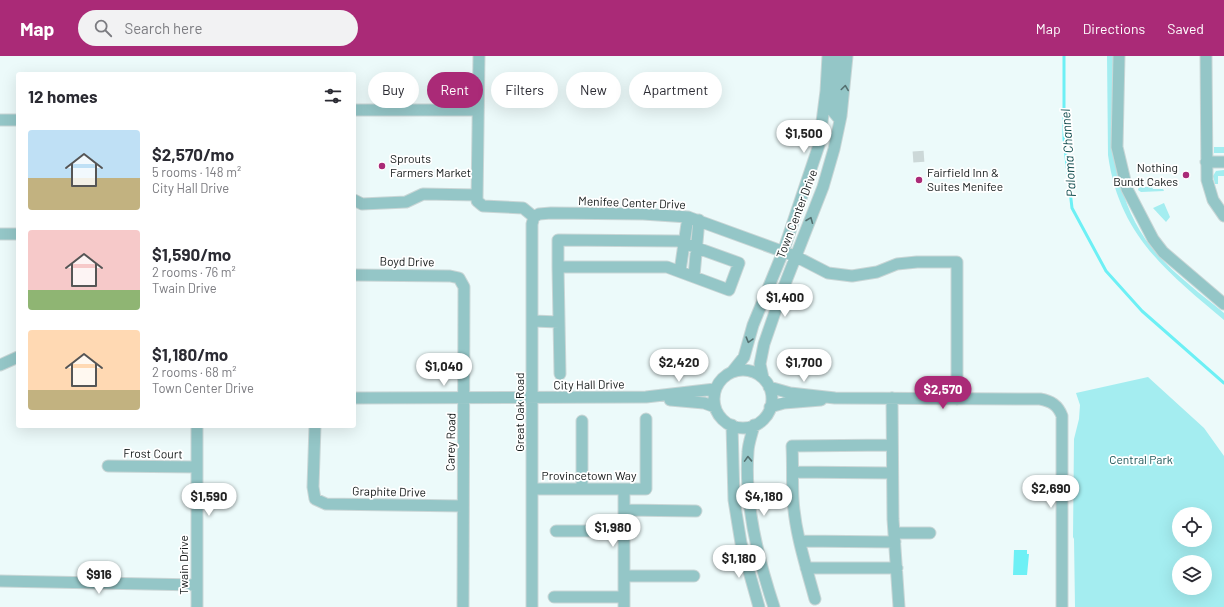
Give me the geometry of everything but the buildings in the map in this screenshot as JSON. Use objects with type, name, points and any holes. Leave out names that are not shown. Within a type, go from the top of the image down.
[{"type":"street","points":[[479,56],[477,201],[483,206],[523,208],[534,217]]},
{"type":"street","name":"Town Center Drive","points":[[715,389],[723,378],[732,372],[744,357],[753,325],[783,252],[819,145],[826,91],[828,56]]},
{"type":"street","points":[[836,56],[831,109],[840,120]]},
{"type":"street","name":"Town Center Drive","points":[[770,407],[771,395],[760,364],[764,344],[795,256],[823,186],[834,149],[840,120],[847,56]]},
{"type":"street","points":[[1119,56],[1117,147],[1127,189],[1153,239],[1163,252],[1224,304]]},
{"type":"street","points":[[1206,56],[1207,180],[1216,206],[1224,216]]},
{"type":"street","points":[[356,110],[478,110]]},
{"type":"street","points":[[0,120],[16,120]]},
{"type":"street","points":[[1206,162],[1224,162]]},
{"type":"street","points":[[356,201],[362,204],[406,202],[423,194],[478,195]]},
{"type":"street","name":"Menifee Center Drive","points":[[534,217],[539,214],[551,213],[643,214],[694,218],[795,256],[828,273],[852,276],[877,272],[897,264],[917,262],[957,262],[957,398]]},
{"type":"street","name":"Great Oak Road","points":[[532,607],[532,224],[534,217]]},
{"type":"street","points":[[680,271],[684,243],[694,218]]},
{"type":"street","points":[[694,218],[696,247],[694,276]]},
{"type":"street","points":[[0,234],[16,234]]},
{"type":"street","points":[[558,267],[666,267],[729,290],[739,263],[678,241],[558,240],[558,267],[560,374]]},
{"type":"street","name":"Boyd Drive","points":[[356,275],[450,276],[459,278]]},
{"type":"street","name":"Carey Road","points":[[459,278],[464,287],[463,607]]},
{"type":"street","points":[[533,321],[559,322]]},
{"type":"street","points":[[0,365],[16,358]]},
{"type":"street","points":[[732,372],[748,370],[766,383],[790,393],[835,398],[1040,399],[1046,400],[1057,406],[1062,416],[1062,607]]},
{"type":"street","points":[[715,389],[715,407],[721,418],[732,425],[740,427],[754,425],[764,418],[770,407],[784,403],[806,403],[835,398]]},
{"type":"street","name":"City Hall Drive","points":[[356,398],[533,399],[646,397],[715,389]]},
{"type":"street","name":"City Hall Drive","points":[[646,397],[704,403],[715,407]]},
{"type":"street","points":[[892,398],[892,473],[899,607]]},
{"type":"street","name":"Provincetown Way","points":[[533,489],[646,489],[646,419]]},
{"type":"street","points":[[582,421],[582,489]]},
{"type":"street","points":[[732,425],[734,500],[741,544],[759,607]]},
{"type":"street","points":[[754,425],[748,452],[749,490],[754,534],[774,607]]},
{"type":"street","name":"Twain Drive","points":[[197,428],[197,607]]},
{"type":"street","name":"Graphite Drive","points":[[315,428],[313,487],[315,499],[326,504],[463,506]]},
{"type":"street","points":[[815,599],[800,541],[793,500],[792,446],[892,445]]},
{"type":"street","name":"Frost Court","points":[[108,466],[197,467]]},
{"type":"street","points":[[793,472],[892,473]]},
{"type":"street","points":[[554,596],[624,602],[624,489]]},
{"type":"street","points":[[624,510],[696,511]]},
{"type":"street","points":[[556,531],[624,531]]},
{"type":"street","points":[[800,541],[895,537],[930,533]]},
{"type":"street","points":[[806,568],[897,568]]},
{"type":"street","points":[[624,576],[694,576]]},
{"type":"street","points":[[0,582],[198,585]]},
{"type":"green space","points":[[1107,56],[1113,56],[1113,132],[1120,180],[1127,204],[1137,226],[1152,248],[1177,274],[1224,313],[1224,320],[1183,285],[1148,249],[1134,229],[1123,208],[1114,183],[1108,155]]},
{"type":"green space","points":[[1214,147],[1224,147],[1224,153],[1214,153]]},
{"type":"green space","points":[[1224,170],[1224,176],[1218,176],[1218,184],[1215,184],[1213,176],[1216,171]]},
{"type":"green space","points":[[1139,187],[1152,187],[1153,189],[1163,189],[1164,191],[1141,192],[1138,190]]},
{"type":"green space","points":[[1164,203],[1170,217],[1166,222],[1153,208]]},
{"type":"green space","name":"Central Park","points":[[1148,377],[1204,428],[1224,456],[1224,607],[1075,607],[1073,537],[1074,439],[1079,419],[1080,405],[1076,393]]},
{"type":"shaded area","points":[[1014,550],[1027,550],[1027,554],[1029,554],[1027,575],[1013,575]]},
{"type":"waterway","name":"Paloma Channel","points":[[1064,56],[1064,139],[1072,208],[1106,271],[1142,311],[1224,383]]},
{"type":"tunnel","points":[[913,157],[927,156]]},
{"type":"place","name":"Sprouts Farmers Market","points":[[382,166]]},
{"type":"place","name":"Nothing Bundt Cakes","points":[[1186,175]]},
{"type":"place","name":"Fairfield Inn & Suites Menifee","points":[[919,180]]}]
